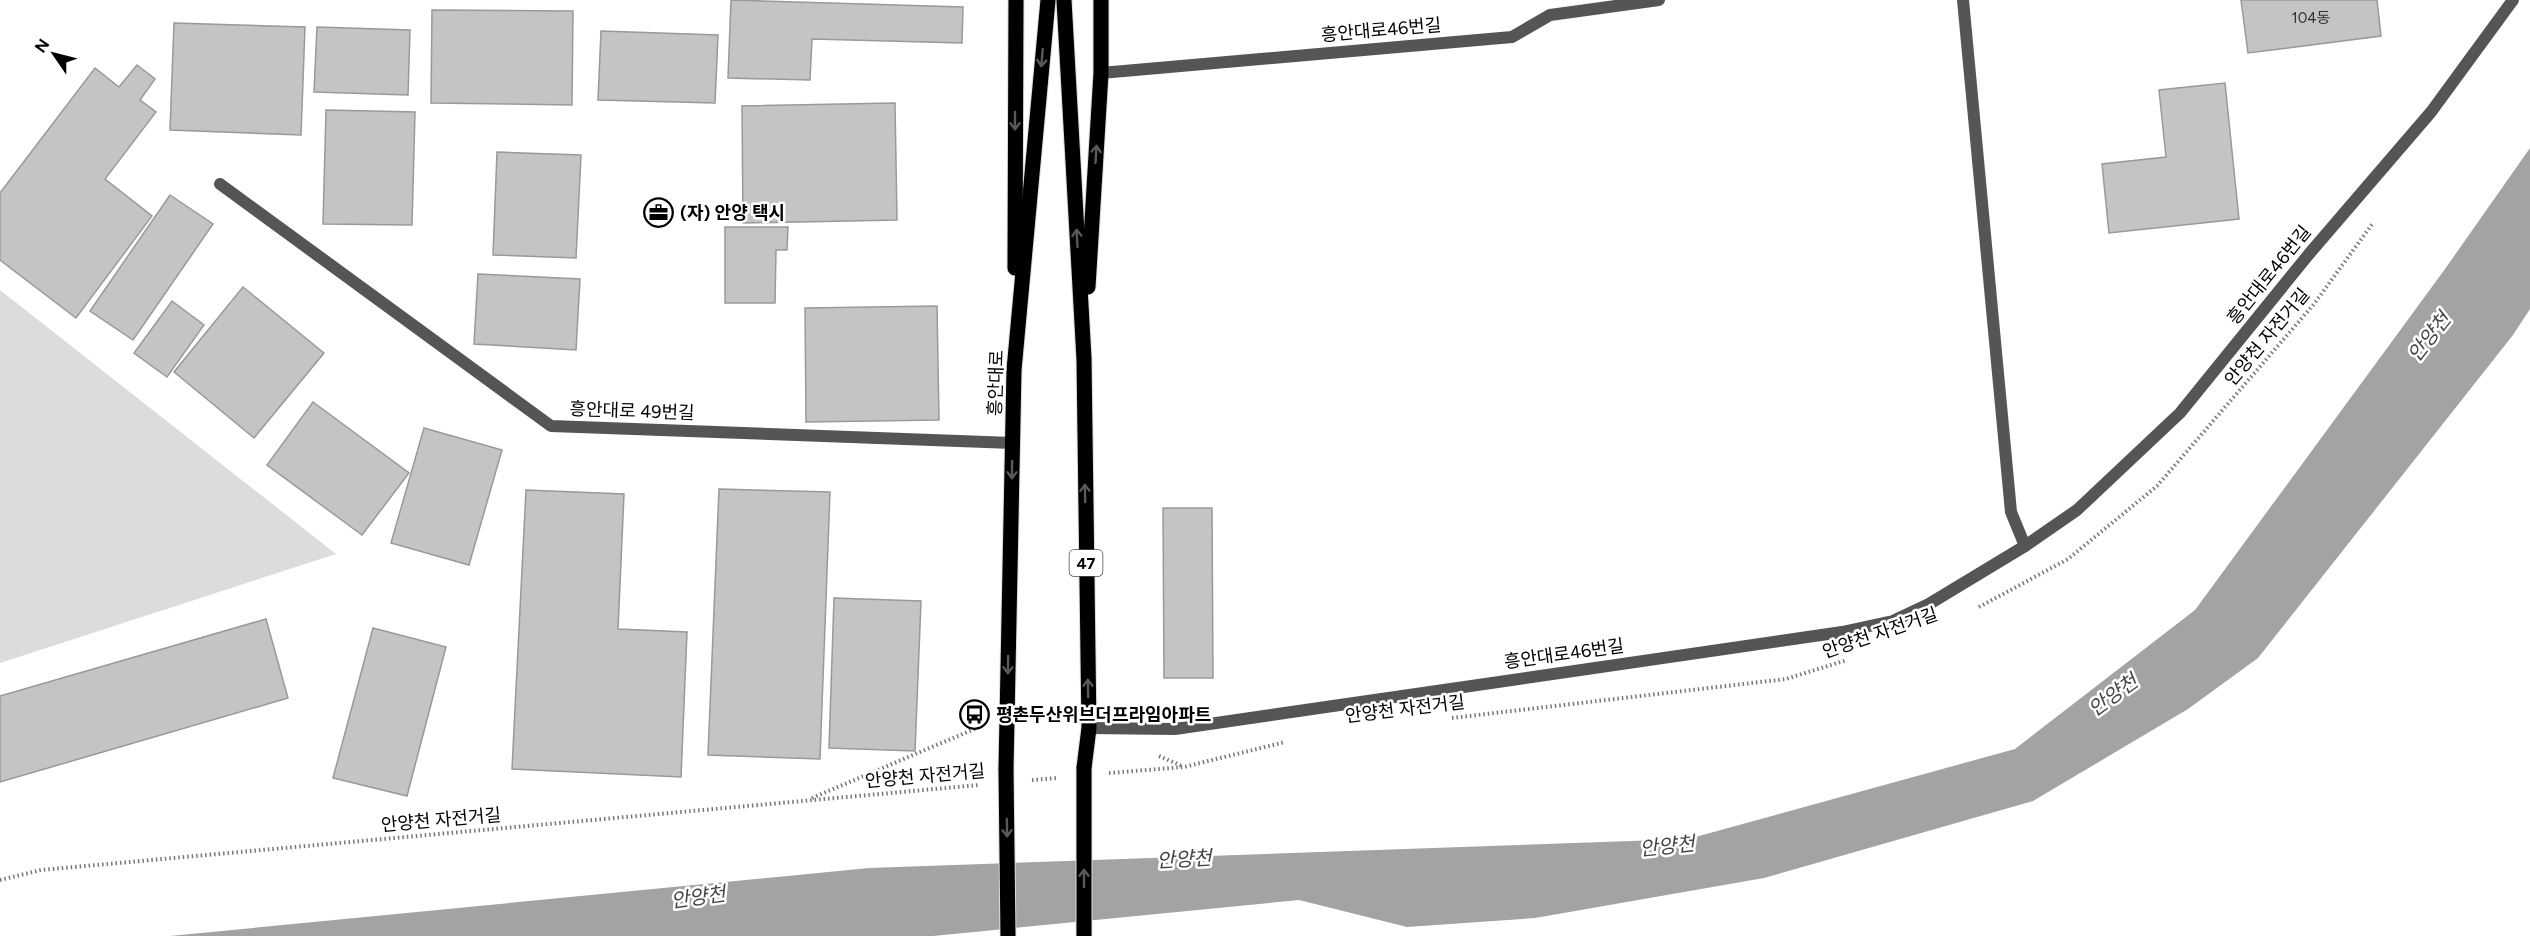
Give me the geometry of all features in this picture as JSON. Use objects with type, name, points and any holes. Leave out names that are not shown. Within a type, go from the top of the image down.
[{"type":"main road","points":[[1014,370],[1016,0]]},
{"type":"main road","name":"흥안대로","points":[[1008,936],[1006,770],[1014,370],[1048,0]]},
{"type":"main road","name":"47","points":[[1064,0],[1084,359],[1089,728],[1084,768],[1084,936]]},
{"type":"main road","points":[[1084,359],[1101,73],[1101,0]]},
{"type":"street","name":"흥안대로46번길","points":[[1101,73],[1512,37],[1550,15],[1659,0]]},
{"type":"street","points":[[1963,0],[2011,512],[2025,546]]},
{"type":"street","name":"흥안대로46번길","points":[[1089,728],[1175,729],[1842,632],[1893,621],[1929,604],[2025,546],[2076,510],[2180,413],[2309,254],[2431,112],[2513,0]]},
{"type":"street","name":"흥안대로 49번길","points":[[220,184],[551,426],[1013,443]]},
{"type":"path","name":"안양천 자전거길","points":[[1974,610],[2068,559],[2157,486],[2314,304],[2375,221]]},
{"type":"path","name":"안양천 자전거길","points":[[1440,719],[1786,679],[1853,658]]},
{"type":"path","points":[[808,800],[1007,715]]},
{"type":"path","points":[[1101,774],[1184,766],[1287,741]]},
{"type":"path","points":[[1031,780],[1066,777]]},
{"type":"path","name":"안양천 자전거길","points":[[0,879],[41,870],[984,784]]},
{"type":"shaded area","points":[[0,290],[336,554],[0,663]]},
{"type":"water","name":"안양천","points":[[2530,148],[2530,309],[2513,335],[2258,658],[2188,709],[2033,801],[1764,878],[1535,918],[1407,927],[1299,900],[933,936],[170,936],[869,868],[1688,839],[2015,749],[2195,610],[2445,269]]},
{"type":"building","points":[[731,0],[963,7],[962,43],[812,39],[810,80],[728,78]]},
{"type":"building","points":[[2241,0],[2377,0],[2381,36],[2248,53]]},
{"type":"building","points":[[432,10],[573,11],[572,105],[431,103]]},
{"type":"building","points":[[174,23],[305,27],[301,135],[170,130]]},
{"type":"building","points":[[317,27],[410,30],[408,95],[314,92]]},
{"type":"building","points":[[601,31],[718,35],[715,103],[598,100]]},
{"type":"building","points":[[137,65],[155,79],[140,100],[156,112],[105,179],[152,216],[76,318],[0,260],[0,193],[95,68],[119,87]]},
{"type":"building","points":[[2225,83],[2239,219],[2109,233],[2102,164],[2166,157],[2159,90]]},
{"type":"building","points":[[895,103],[897,220],[743,223],[742,106]]},
{"type":"building","points":[[326,110],[415,112],[412,225],[323,224]]},
{"type":"building","points":[[497,152],[581,155],[576,258],[493,255]]},
{"type":"building","points":[[170,195],[213,224],[133,340],[90,311]]},
{"type":"building","points":[[725,227],[788,227],[787,250],[776,250],[775,303],[725,303]]},
{"type":"building","points":[[478,274],[580,279],[576,350],[474,344]]},
{"type":"building","points":[[243,287],[324,353],[254,438],[174,372]]},
{"type":"building","points":[[172,301],[204,325],[167,377],[134,353]]},
{"type":"building","points":[[937,306],[939,420],[806,422],[805,308]]},
{"type":"building","points":[[313,402],[409,473],[362,535],[267,465]]},
{"type":"building","points":[[424,428],[502,450],[469,565],[391,543]]},
{"type":"building","points":[[719,489],[830,492],[820,759],[708,755]]},
{"type":"building","points":[[526,490],[624,494],[618,629],[687,632],[681,777],[512,769]]},
{"type":"building","points":[[1163,508],[1212,508],[1213,678],[1164,678]]},
{"type":"building","points":[[834,598],[921,601],[915,751],[829,748]]},
{"type":"building","points":[[266,619],[288,698],[0,782],[0,696]]},
{"type":"building","points":[[373,628],[446,647],[407,796],[333,778]]},
{"type":"place","name":"(자) 안양 택시","points":[[659,213]]},
{"type":"place","name":"평촌두산위브더프라임아파트","points":[[975,715]]}]
